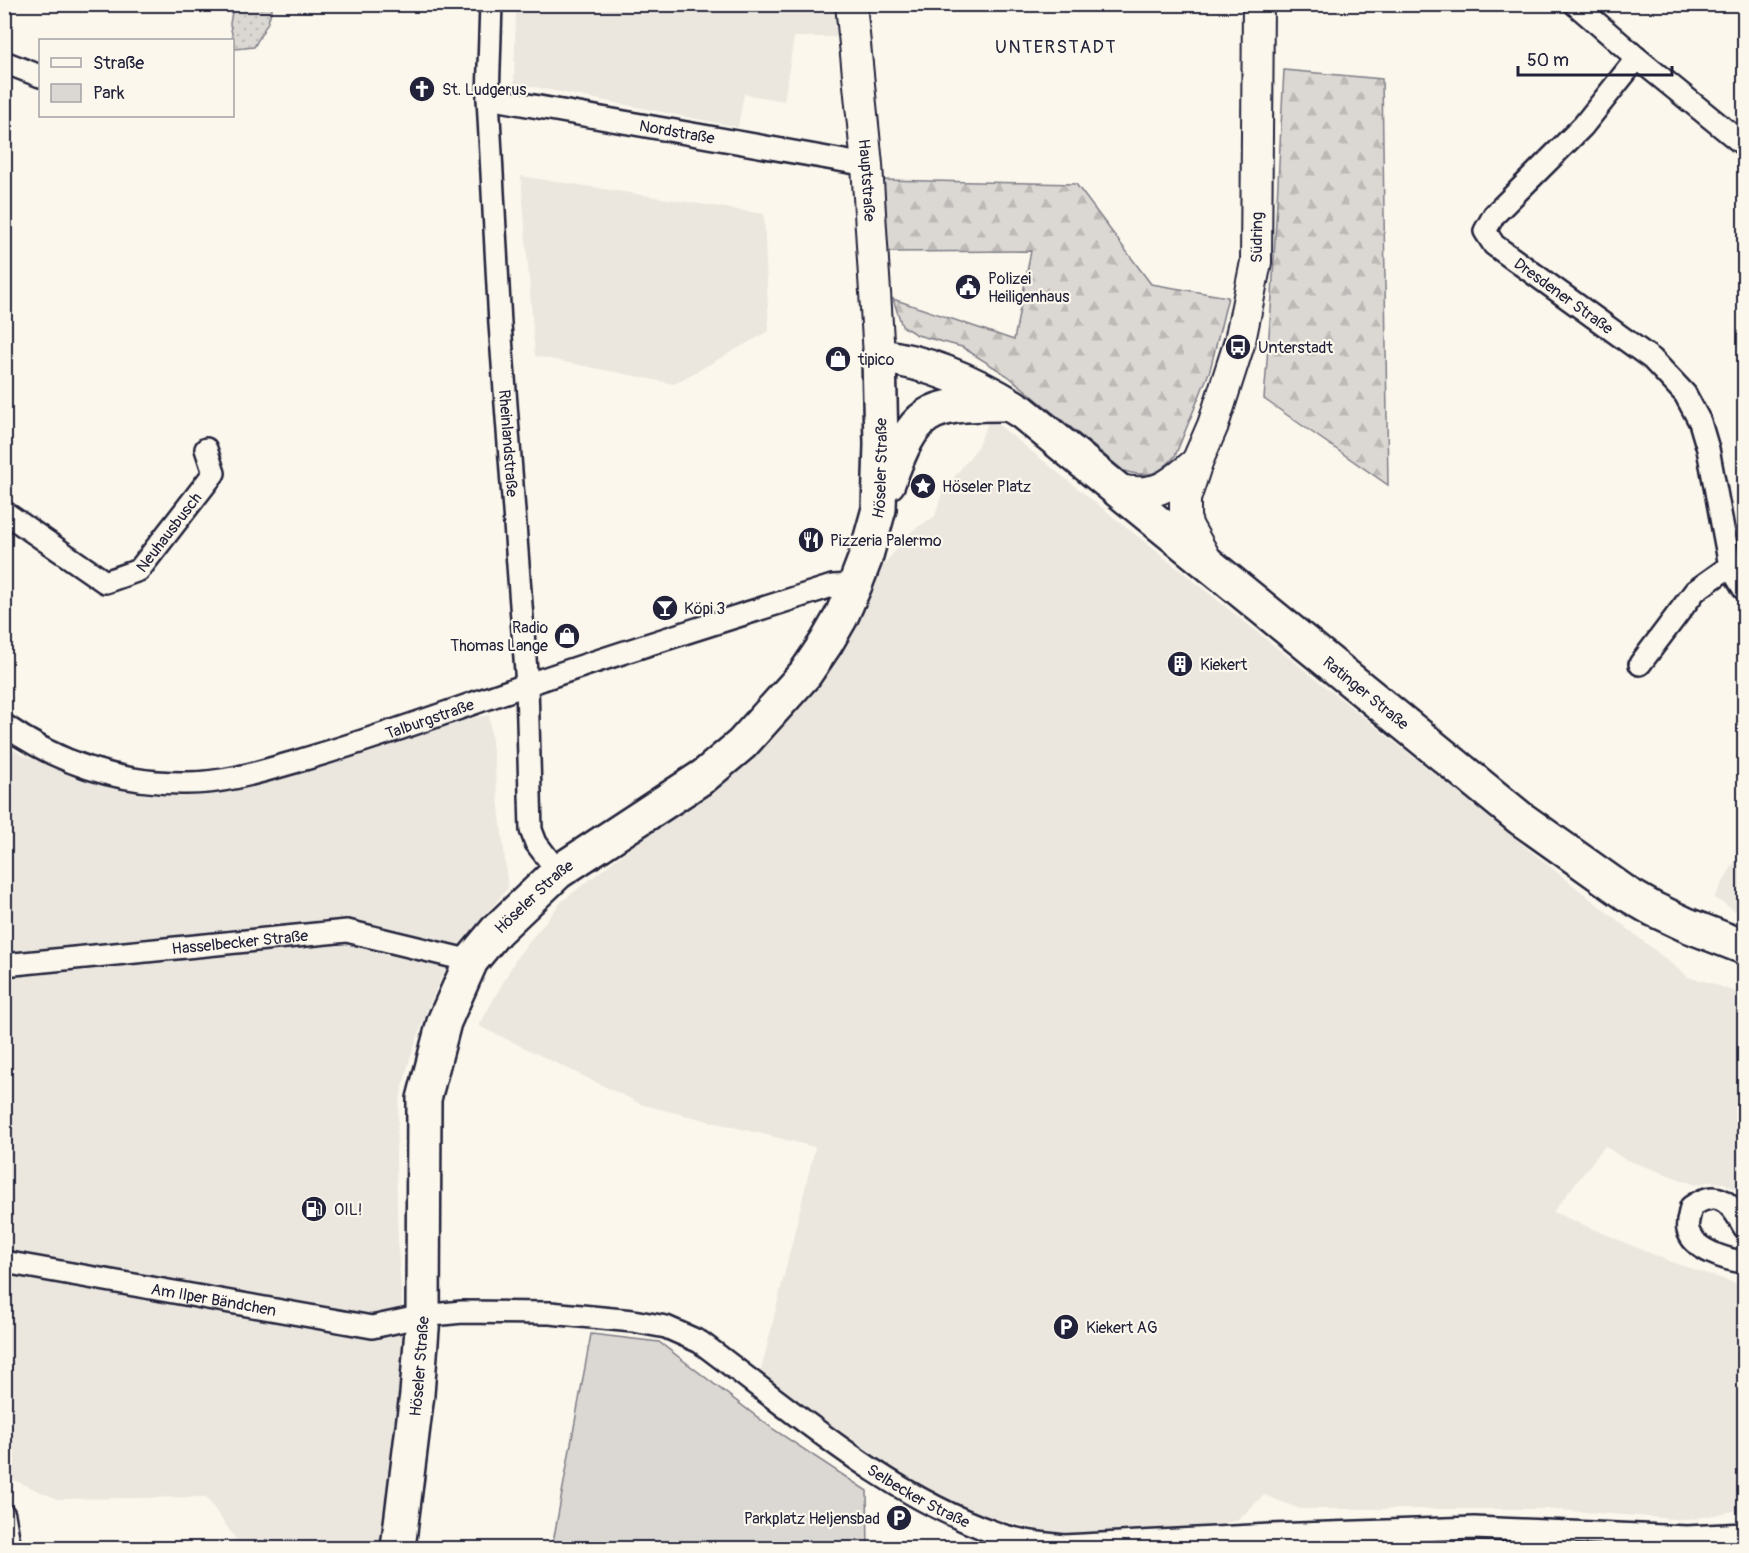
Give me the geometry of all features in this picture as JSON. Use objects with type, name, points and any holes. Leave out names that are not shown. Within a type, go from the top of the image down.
[{"type":"main road","name":"Ratinger Straße","points":[[879,356],[901,359],[951,376],[1009,404],[1119,490],[1520,818],[1627,894],[1653,909],[1744,947]]},
{"type":"main road","name":"Höseler Straße","points":[[398,1548],[417,1394],[423,1316],[424,1099],[444,1023],[471,961],[496,931],[558,872],[704,776],[742,744],[806,674],[841,617],[865,559],[879,508],[881,444],[879,356]]},
{"type":"main road","points":[[879,508],[899,452],[920,419],[935,411],[955,405],[1009,404]]},
{"type":"street","name":"Rheinlandstraße","points":[[491,4],[488,98],[500,324],[527,684],[531,830],[536,843],[558,872]]},
{"type":"street","name":"Hauptstraße","points":[[851,4],[867,165],[879,356]]},
{"type":"street","name":"Südring","points":[[1208,563],[1188,527],[1185,518],[1185,499],[1197,462],[1213,425],[1240,340],[1256,262],[1258,4]]},
{"type":"street","points":[[1585,8],[1637,58],[1744,145]]},
{"type":"street","name":"Dresdener Straße","points":[[1637,58],[1583,126],[1494,216],[1485,231],[1494,244],[1652,359],[1685,394],[1700,422],[1708,448],[1730,566],[1744,589]]},
{"type":"street","points":[[4,62],[39,76]]},
{"type":"street","name":"Nordstraße","points":[[488,98],[867,165]]},
{"type":"street","name":"Neuhausbusch","points":[[4,512],[105,582],[139,570],[214,473],[206,449]]},
{"type":"street","name":"Südring","points":[[1119,490],[1144,493],[1163,488],[1197,462]]},
{"type":"street","points":[[1640,664],[1695,591],[1730,566]]},
{"type":"street","name":"Talburgstraße","points":[[4,725],[46,751],[72,763],[107,773],[152,781],[182,783],[214,781],[250,774],[336,750],[527,684],[832,586],[855,585]]},
{"type":"street","name":"Hasselbecker Straße","points":[[4,965],[347,931],[471,961]]},
{"type":"street","points":[[1744,1227],[1729,1203],[1714,1197],[1703,1198],[1692,1207],[1688,1230],[1694,1240],[1710,1252],[1723,1258],[1744,1262]]},
{"type":"street","name":"Am Ilper Bändchen","points":[[4,1262],[372,1327],[423,1316]]},
{"type":"street","name":"Selbecker Straße","points":[[423,1316],[462,1312],[550,1313],[633,1321],[666,1328],[700,1342],[897,1486],[950,1515],[998,1534],[1030,1542],[1064,1546],[1271,1535],[1474,1528],[1687,1537],[1744,1534]]},
{"type":"street","points":[[4,1515],[10,1548]]},
{"type":"shaded area","points":[[516,5],[841,5],[848,37],[794,37],[784,101],[744,94],[738,127],[514,83]]},
{"type":"shaded area","points":[[521,176],[764,214],[769,331],[674,384],[535,356]]},
{"type":"shaded area","points":[[990,418],[1688,977],[1744,995],[1744,1194],[1724,1183],[1707,1182],[1696,1185],[1624,1159],[1605,1146],[1553,1212],[1671,1262],[1744,1286],[1744,1509],[1688,1520],[1545,1509],[1300,1509],[1264,1495],[1237,1521],[1136,1537],[1050,1532],[977,1514],[913,1483],[760,1375],[815,1147],[643,1105],[479,1026],[517,957],[562,901],[777,735],[841,653],[884,564],[912,531],[935,516],[942,493],[977,448]]},
{"type":"shaded area","points":[[489,715],[508,888],[448,963],[428,1008],[409,1062],[399,1103],[396,1154],[398,1246],[405,1346],[396,1457],[382,1548],[242,1548],[206,1497],[57,1499],[5,1476],[4,744],[22,755],[102,780],[177,791],[434,726]]},
{"type":"shaded area","points":[[1744,845],[1744,916],[1714,898]]},
{"type":"green space","points":[[233,5],[273,5],[268,22],[254,47],[235,49],[230,24]]},
{"type":"green space","points":[[1284,70],[1382,79],[1388,485],[1264,399]]},
{"type":"green space","points":[[882,180],[1076,184],[1151,284],[1228,297],[1210,370],[1175,456],[1164,467],[1152,473],[1140,474],[1124,471],[1008,376],[962,347],[917,335],[902,326],[893,299],[1014,340],[1031,251],[888,252]]},
{"type":"green space","points":[[591,1334],[659,1342],[773,1429],[867,1491],[868,1548],[552,1548]]},
{"type":"place","name":"St. Ludgerus","points":[[422,89]]},
{"type":"place","name":"Polizei Heiligenhaus","points":[[968,287]]},
{"type":"place","name":"Unterstadt","points":[[1238,347]]},
{"type":"place","name":"tipico","points":[[838,359]]},
{"type":"place","name":"Höseler Platz","points":[[923,486]]},
{"type":"place","name":"Pizzeria Palermo","points":[[811,540]]},
{"type":"place","name":"Köpi 3","points":[[665,608]]},
{"type":"place","name":"Radio Thomas Lange","points":[[567,636]]},
{"type":"place","name":"Kiekert","points":[[1180,664]]},
{"type":"place","name":"OIL!","points":[[314,1209]]},
{"type":"place","name":"Kiekert AG","points":[[1066,1327]]},
{"type":"place","name":"Parkplatz Heljensbad","points":[[899,1518]]},
{"type":"district","name":"UNTERSTADT","points":[[1056,47]]}]
